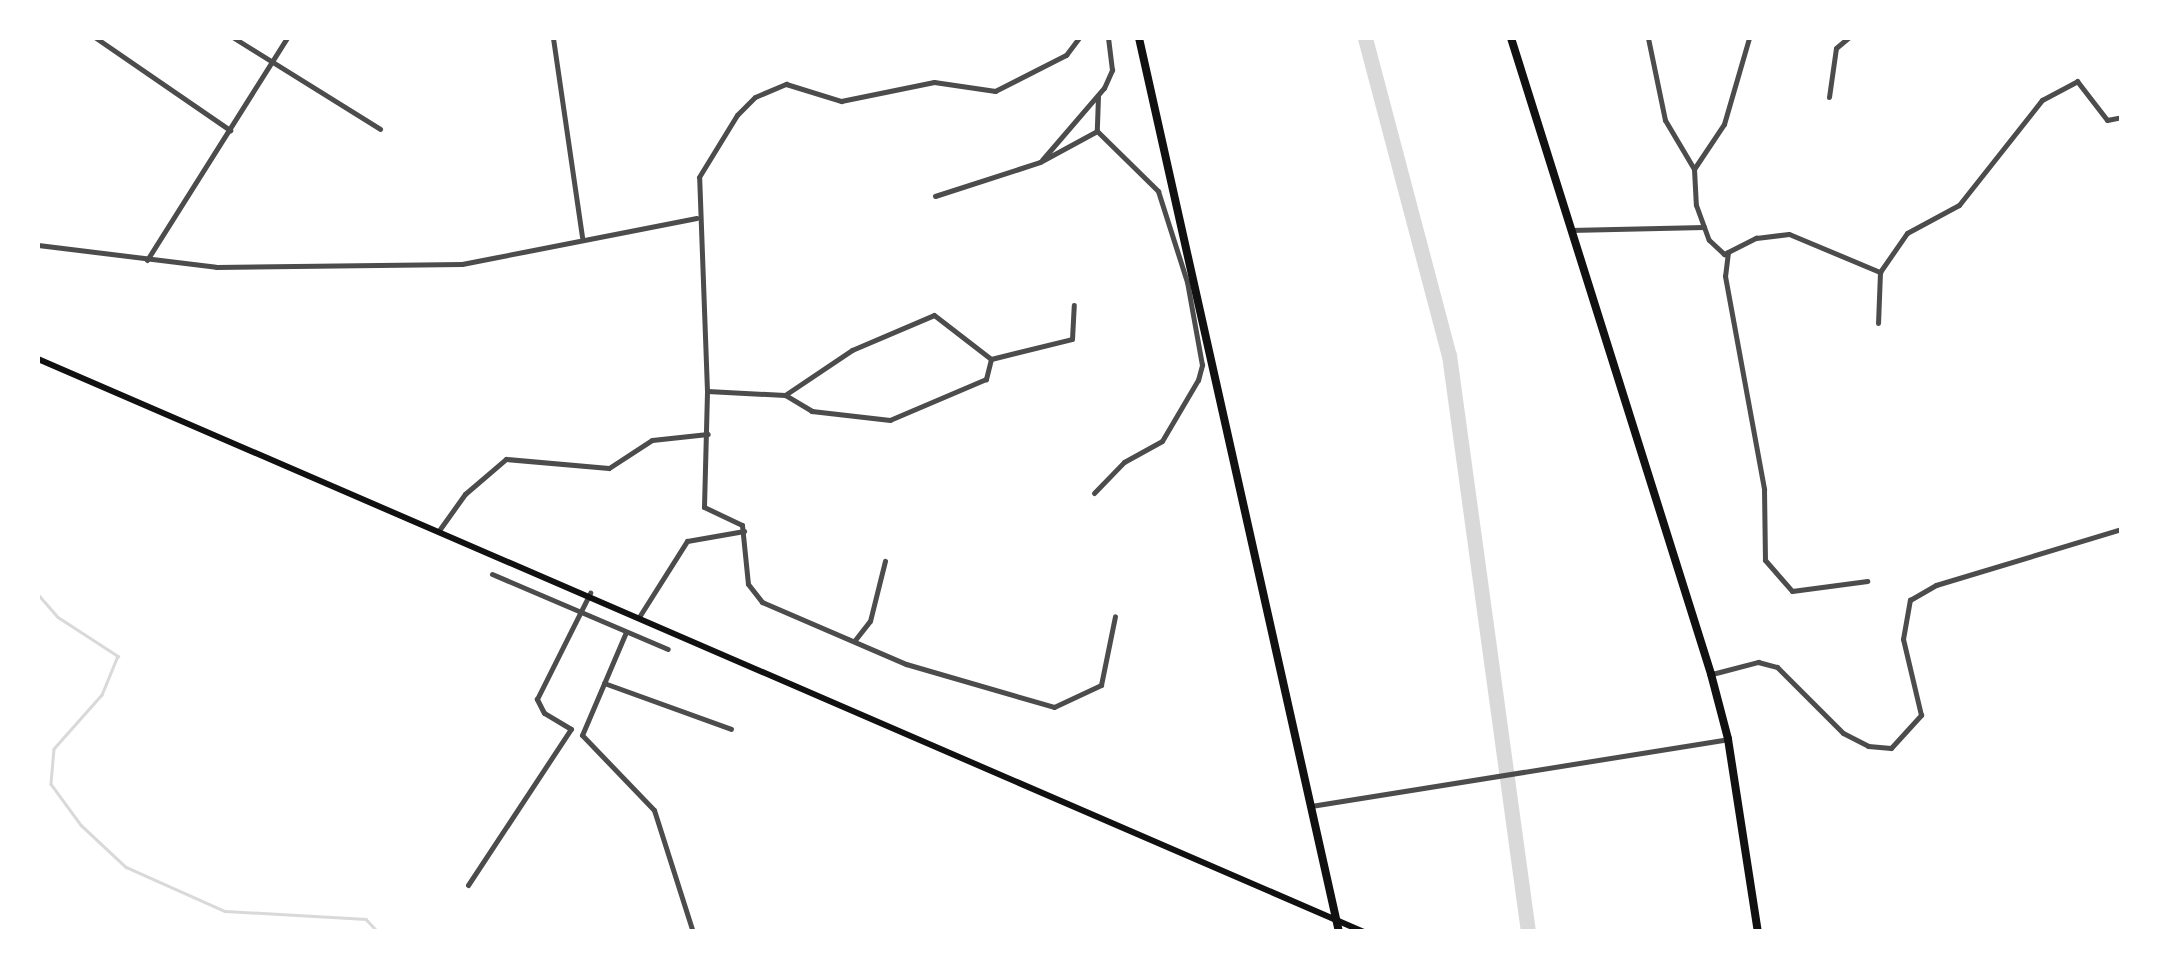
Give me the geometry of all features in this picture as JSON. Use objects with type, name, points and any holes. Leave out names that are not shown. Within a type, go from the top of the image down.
[{"type":"main road","points":[[1139,38],[1190,285],[1339,932]]},
{"type":"main road","points":[[1511,38],[1568,230],[1711,674],[1728,739],[1758,932]]},
{"type":"main road","points":[[38,359],[590,593],[995,778],[1364,932]]},
{"type":"street","points":[[96,38],[230,130]]},
{"type":"street","points":[[234,38],[380,129]]},
{"type":"street","points":[[147,260],[286,38]]},
{"type":"street","points":[[553,38],[582,237]]},
{"type":"street","points":[[1079,38],[1066,56],[981,93],[934,82],[862,101],[786,84],[767,90],[737,115],[703,166],[698,218],[708,434],[704,507],[734,516],[744,531],[756,598],[918,668],[1054,707],[1100,685],[1115,616]]},
{"type":"street","points":[[1040,162],[1098,96],[1112,70],[1108,38]]},
{"type":"street","points":[[1648,38],[1665,120],[1694,169],[1704,227],[1715,248],[1724,254],[1728,249],[1789,234],[1880,272]]},
{"type":"street","points":[[1694,169],[1724,124],[1749,38]]},
{"type":"street","points":[[1828,97],[1836,48],[1848,38]]},
{"type":"street","points":[[1878,323],[1880,272],[1907,232],[1958,205],[2042,100],[2077,81],[2107,120],[2122,117]]},
{"type":"street","points":[[1094,493],[1124,462],[1162,441],[1198,380],[1202,365],[1190,285],[1158,191],[1096,132],[1098,96]]},
{"type":"street","points":[[935,196],[1040,162],[1096,132]]},
{"type":"street","points":[[38,245],[147,260],[312,269],[462,264],[582,237],[698,218]]},
{"type":"street","points":[[1568,230],[1704,227]]},
{"type":"street","points":[[1728,249],[1725,276],[1764,489],[1765,560],[1792,592],[1867,581]]},
{"type":"street","points":[[992,359],[1072,339],[1074,305]]},
{"type":"street","points":[[784,395],[852,350],[934,314],[992,359]]},
{"type":"street","points":[[707,391],[784,395],[812,411],[906,418],[986,379],[992,359]]},
{"type":"street","points":[[440,529],[465,494],[506,460],[609,468],[652,440],[708,434]]},
{"type":"street","points":[[1711,674],[1758,662],[1777,667],[1843,733],[1868,746],[1891,748],[1921,715],[1903,638],[1910,600],[1936,585],[2122,529]]},
{"type":"street","points":[[639,617],[679,548],[696,538],[744,531]]},
{"type":"street","points":[[855,640],[874,610],[885,562]]},
{"type":"street","points":[[492,574],[578,614],[668,649]]},
{"type":"street","points":[[590,593],[537,699],[544,712],[582,735],[654,810],[693,932]]},
{"type":"street","points":[[582,735],[626,632]]},
{"type":"street","points":[[604,683],[731,730]]},
{"type":"street","points":[[468,885],[571,729]]},
{"type":"street","points":[[1308,807],[1728,739]]},
{"type":"waterway","points":[[1365,38],[1449,355],[1528,932]]},
{"type":"waterway","points":[[38,594],[58,617],[118,656],[102,695],[54,749],[51,784],[81,825],[126,867],[225,911],[366,919],[378,932]]}]
